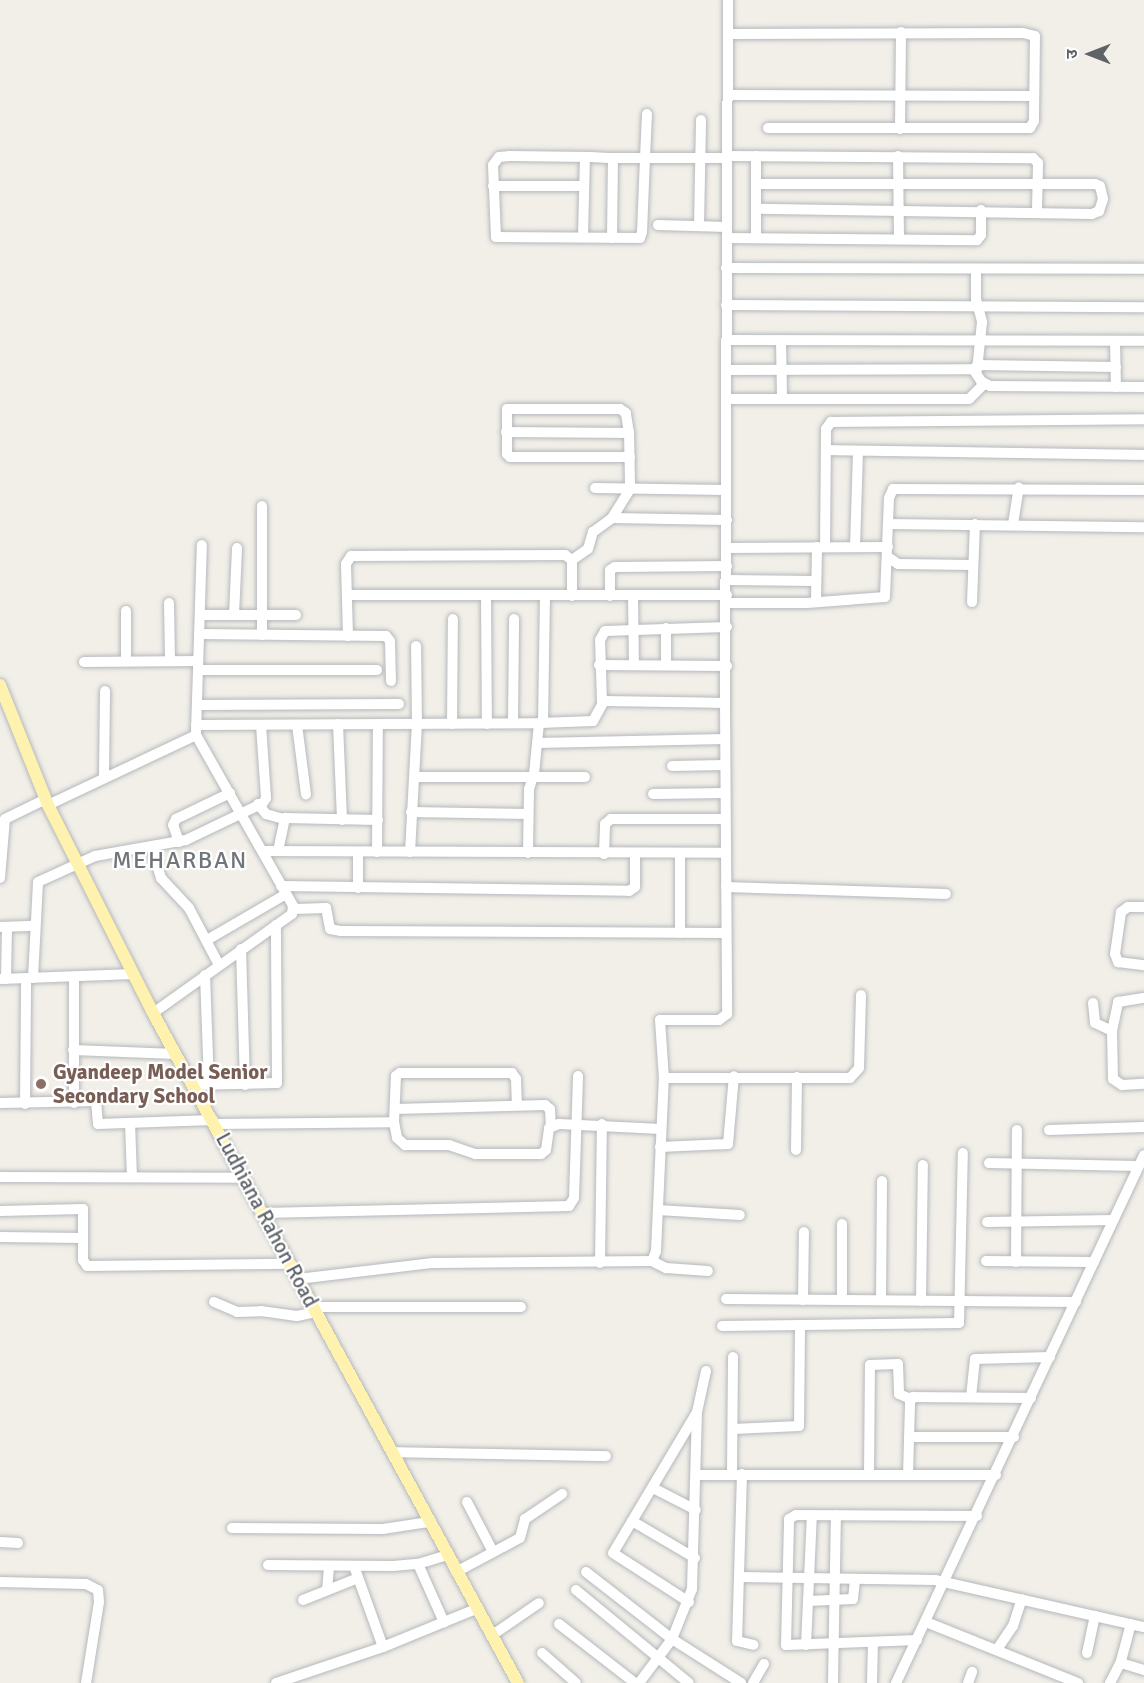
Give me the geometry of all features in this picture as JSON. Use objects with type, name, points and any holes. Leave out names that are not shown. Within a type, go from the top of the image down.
[{"type":"main road","name":"Ludhiana Rahon Road","points":[[0,685],[47,802],[153,1013],[518,1683]]},
{"type":"street","points":[[652,1261],[657,1251],[664,1078],[660,1020],[725,1018],[726,268],[730,96],[728,0]]},
{"type":"street","points":[[730,34],[901,32],[1034,34],[1034,96],[1030,128],[768,128]]},
{"type":"street","points":[[900,129],[901,32]]},
{"type":"street","points":[[730,96],[1034,96]]},
{"type":"street","points":[[647,114],[645,158],[642,235],[638,239],[496,237],[494,162],[499,157],[585,157],[613,158],[645,158],[699,158],[898,156],[1033,158],[1038,163],[1037,212]]},
{"type":"street","points":[[699,226],[701,120]]},
{"type":"street","points":[[756,156],[756,238]]},
{"type":"street","points":[[898,156],[899,238]]},
{"type":"street","points":[[583,237],[585,157]]},
{"type":"street","points":[[612,238],[613,158]]},
{"type":"street","points":[[756,184],[1095,184],[1100,186],[1103,199],[1099,212],[1092,214],[981,210],[756,209]]},
{"type":"street","points":[[494,186],[584,186]]},
{"type":"street","points":[[727,238],[977,240],[981,235],[981,210]]},
{"type":"street","points":[[658,225],[727,227]]},
{"type":"street","points":[[726,268],[1144,269]]},
{"type":"street","points":[[976,269],[977,306],[982,321],[977,368],[984,384]]},
{"type":"street","points":[[726,305],[1144,307]]},
{"type":"street","points":[[726,340],[1144,341]]},
{"type":"street","points":[[781,340],[782,398]]},
{"type":"street","points":[[1115,341],[1116,387]]},
{"type":"street","points":[[726,370],[1116,367]]},
{"type":"street","points":[[726,399],[969,399],[984,384],[1144,387]]},
{"type":"street","points":[[572,560],[583,554],[593,532],[612,518],[630,489],[630,457],[629,433],[626,412],[620,409],[507,409],[507,454],[510,457],[630,457]]},
{"type":"street","points":[[816,601],[816,580],[821,547],[826,429],[831,422],[1144,419]]},
{"type":"street","points":[[506,432],[629,433]]},
{"type":"street","points":[[826,450],[1144,456]]},
{"type":"street","points":[[855,547],[858,451]]},
{"type":"street","points":[[1013,524],[1019,487]]},
{"type":"street","points":[[347,595],[633,596],[816,601],[885,597],[888,524],[893,489],[1019,487],[1144,489]]},
{"type":"street","points":[[594,488],[726,490]]},
{"type":"street","points":[[261,635],[262,506]]},
{"type":"street","points":[[612,518],[727,520]]},
{"type":"street","points":[[888,524],[1144,527]]},
{"type":"street","points":[[972,602],[975,524]]},
{"type":"street","points":[[202,545],[196,730],[295,909]]},
{"type":"street","points":[[727,548],[855,547],[888,552],[898,564],[973,565]]},
{"type":"street","points":[[234,615],[237,548]]},
{"type":"street","points":[[348,636],[346,564],[351,556],[566,555],[572,560]]},
{"type":"street","points":[[572,560],[572,596]]},
{"type":"street","points":[[610,596],[610,570],[615,567],[727,566]]},
{"type":"street","points":[[727,580],[816,580]]},
{"type":"street","points":[[486,596],[487,724]]},
{"type":"street","points":[[528,853],[528,814],[541,723],[545,596]]},
{"type":"street","points":[[633,596],[634,665]]},
{"type":"street","points":[[169,603],[170,661]]},
{"type":"street","points":[[126,611],[126,661]]},
{"type":"street","points":[[200,615],[296,615]]},
{"type":"street","points":[[452,724],[453,619]]},
{"type":"street","points":[[513,723],[514,620]]},
{"type":"street","points":[[0,878],[5,819],[104,776],[196,730],[261,725],[593,721],[602,702],[599,665],[601,635],[633,629],[727,627]]},
{"type":"street","points":[[666,628],[666,665]]},
{"type":"street","points":[[199,634],[389,638],[391,681]]},
{"type":"street","points":[[410,852],[417,724],[416,646]]},
{"type":"street","points":[[84,662],[170,661],[198,666],[377,670]]},
{"type":"street","points":[[599,665],[727,666]]},
{"type":"street","points":[[104,776],[105,691]]},
{"type":"street","points":[[602,702],[725,703]]},
{"type":"street","points":[[197,705],[399,704]]},
{"type":"street","points":[[338,724],[342,820]]},
{"type":"street","points":[[377,852],[378,724]]},
{"type":"street","points":[[25,1104],[29,979],[36,886],[76,862],[178,842],[258,804],[266,798],[261,725]]},
{"type":"street","points":[[297,725],[306,794]]},
{"type":"street","points":[[537,743],[725,739]]},
{"type":"street","points":[[672,766],[724,765]]},
{"type":"street","points":[[414,777],[585,777]]},
{"type":"street","points":[[178,842],[173,825],[176,819],[230,793]]},
{"type":"street","points":[[653,794],[724,793]]},
{"type":"street","points":[[258,804],[266,814],[284,819],[378,820]]},
{"type":"street","points":[[411,812],[528,814]]},
{"type":"street","points":[[278,851],[284,819]]},
{"type":"street","points":[[604,854],[604,824],[611,819],[724,819]]},
{"type":"street","points":[[151,847],[161,879],[184,902],[219,965]]},
{"type":"street","points":[[262,851],[725,854]]},
{"type":"street","points":[[358,852],[358,888]]},
{"type":"street","points":[[207,940],[284,890],[358,888],[629,891],[635,887],[635,854]]},
{"type":"street","points":[[680,854],[680,933]]},
{"type":"street","points":[[726,887],[946,894]]},
{"type":"street","points":[[1144,907],[1128,907],[1121,912],[1115,954],[1118,962],[1144,964]]},
{"type":"street","points":[[153,1013],[295,909],[326,908],[330,929],[340,931],[726,933]]},
{"type":"street","points":[[194,1085],[272,1085],[278,1080],[276,925]]},
{"type":"street","points":[[34,926],[4,927],[3,979],[134,974]]},
{"type":"street","points":[[241,949],[244,1084]]},
{"type":"street","points":[[206,975],[209,1085]]},
{"type":"street","points":[[74,978],[74,1102]]},
{"type":"street","points":[[664,1078],[855,1076],[859,1068],[861,994]]},
{"type":"street","points":[[1144,998],[1118,1002],[1112,1031],[1113,1079],[1122,1084],[1144,1084]]},
{"type":"street","points":[[1093,1003],[1095,1023],[1112,1031]]},
{"type":"street","points":[[74,1050],[176,1054]]},
{"type":"street","points":[[395,1109],[548,1106],[551,1126],[546,1150],[541,1155],[475,1155],[449,1145],[405,1145],[397,1138],[394,1122],[396,1076],[400,1073],[512,1073],[516,1079],[516,1106]]},
{"type":"street","points":[[263,1213],[565,1207],[574,1198],[578,1076]]},
{"type":"street","points":[[660,1147],[728,1144],[734,1076]]},
{"type":"street","points":[[796,1150],[797,1077]]},
{"type":"street","points":[[0,1104],[96,1101],[98,1124],[394,1122]]},
{"type":"street","points":[[130,1123],[132,1177]]},
{"type":"street","points":[[551,1126],[602,1124],[661,1129]]},
{"type":"street","points":[[600,1263],[602,1124]]},
{"type":"street","points":[[1049,1130],[1144,1127]]},
{"type":"street","points":[[1016,1262],[1017,1130]]},
{"type":"street","points":[[722,1326],[955,1325],[961,1320],[963,1153]]},
{"type":"street","points":[[899,1682],[1144,1155]]},
{"type":"street","points":[[988,1163],[1138,1166]]},
{"type":"street","points":[[921,1301],[922,1165]]},
{"type":"street","points":[[0,1178],[244,1178]]},
{"type":"street","points":[[881,1300],[882,1181]]},
{"type":"street","points":[[0,1211],[81,1208],[84,1263],[87,1266],[291,1264]]},
{"type":"street","points":[[658,1210],[740,1215]]},
{"type":"street","points":[[987,1222],[1113,1220]]},
{"type":"street","points":[[842,1224],[842,1300]]},
{"type":"street","points":[[803,1300],[804,1232]]},
{"type":"street","points":[[0,1237],[83,1238]]},
{"type":"street","points":[[298,1279],[433,1263],[652,1261],[666,1268],[708,1271]]},
{"type":"street","points":[[986,1261],[1094,1262]]},
{"type":"street","points":[[726,1299],[1076,1302]]},
{"type":"street","points":[[214,1302],[237,1312],[261,1311],[297,1316],[315,1309],[521,1307]]},
{"type":"street","points":[[733,1429],[799,1426],[800,1325]]},
{"type":"street","points":[[733,1357],[733,1429],[737,1474],[740,1577],[736,1641],[754,1645]]},
{"type":"street","points":[[971,1397],[975,1359],[1050,1357]]},
{"type":"street","points":[[869,1475],[870,1365],[898,1364],[898,1394],[911,1399],[1031,1398]]},
{"type":"street","points":[[559,1624],[637,1683],[672,1639],[688,1602],[695,1558],[697,1412],[706,1371]]},
{"type":"street","points":[[908,1475],[911,1399]]},
{"type":"street","points":[[688,1602],[615,1555],[614,1549],[697,1412]]},
{"type":"street","points":[[909,1437],[1014,1437]]},
{"type":"street","points":[[392,1452],[606,1456]]},
{"type":"street","points":[[696,1474],[996,1475]]},
{"type":"street","points":[[652,1488],[696,1510]]},
{"type":"street","points":[[456,1572],[523,1536],[525,1518],[562,1494]]},
{"type":"street","points":[[467,1502],[494,1552]]},
{"type":"street","points":[[917,1640],[789,1646],[784,1641],[789,1519],[813,1515],[977,1516]]},
{"type":"street","points":[[806,1646],[813,1515]]},
{"type":"street","points":[[833,1683],[836,1515]]},
{"type":"street","points":[[632,1521],[695,1558]]},
{"type":"street","points":[[232,1528],[383,1529],[429,1522]]},
{"type":"street","points":[[0,1542],[18,1543]]},
{"type":"street","points":[[268,1565],[418,1564],[447,1555]]},
{"type":"street","points":[[418,1564],[444,1622]]},
{"type":"street","points":[[327,1590],[329,1566]]},
{"type":"street","points":[[354,1566],[383,1647]]},
{"type":"street","points":[[586,1572],[672,1639],[741,1683]]},
{"type":"street","points":[[740,1577],[946,1582],[1144,1627]]},
{"type":"street","points":[[303,1600],[358,1578]]},
{"type":"street","points":[[808,1601],[852,1599],[855,1579]]},
{"type":"street","points":[[0,1582],[86,1584],[98,1590],[99,1602],[86,1683]]},
{"type":"street","points":[[576,1590],[689,1683]]},
{"type":"street","points":[[998,1648],[1013,1626],[1022,1599]]},
{"type":"street","points":[[491,1636],[539,1603]]},
{"type":"street","points":[[276,1683],[383,1647],[476,1609]]},
{"type":"street","points":[[1087,1653],[1095,1616]]},
{"type":"street","points":[[926,1622],[998,1648],[1078,1683]]},
{"type":"street","points":[[1110,1683],[1121,1663],[1131,1624]]},
{"type":"street","points":[[872,1683],[873,1642]]},
{"type":"street","points":[[542,1653],[576,1683]]},
{"type":"street","points":[[1121,1663],[1144,1670]]},
{"type":"street","points":[[753,1683],[764,1664]]},
{"type":"street","points":[[968,1683],[972,1672]]},
{"type":"place","name":"Gyandeep Model Senior Secondary School","points":[[41,1084]]},
{"type":"district","name":"MEHARBAN","points":[[180,861]]}]
